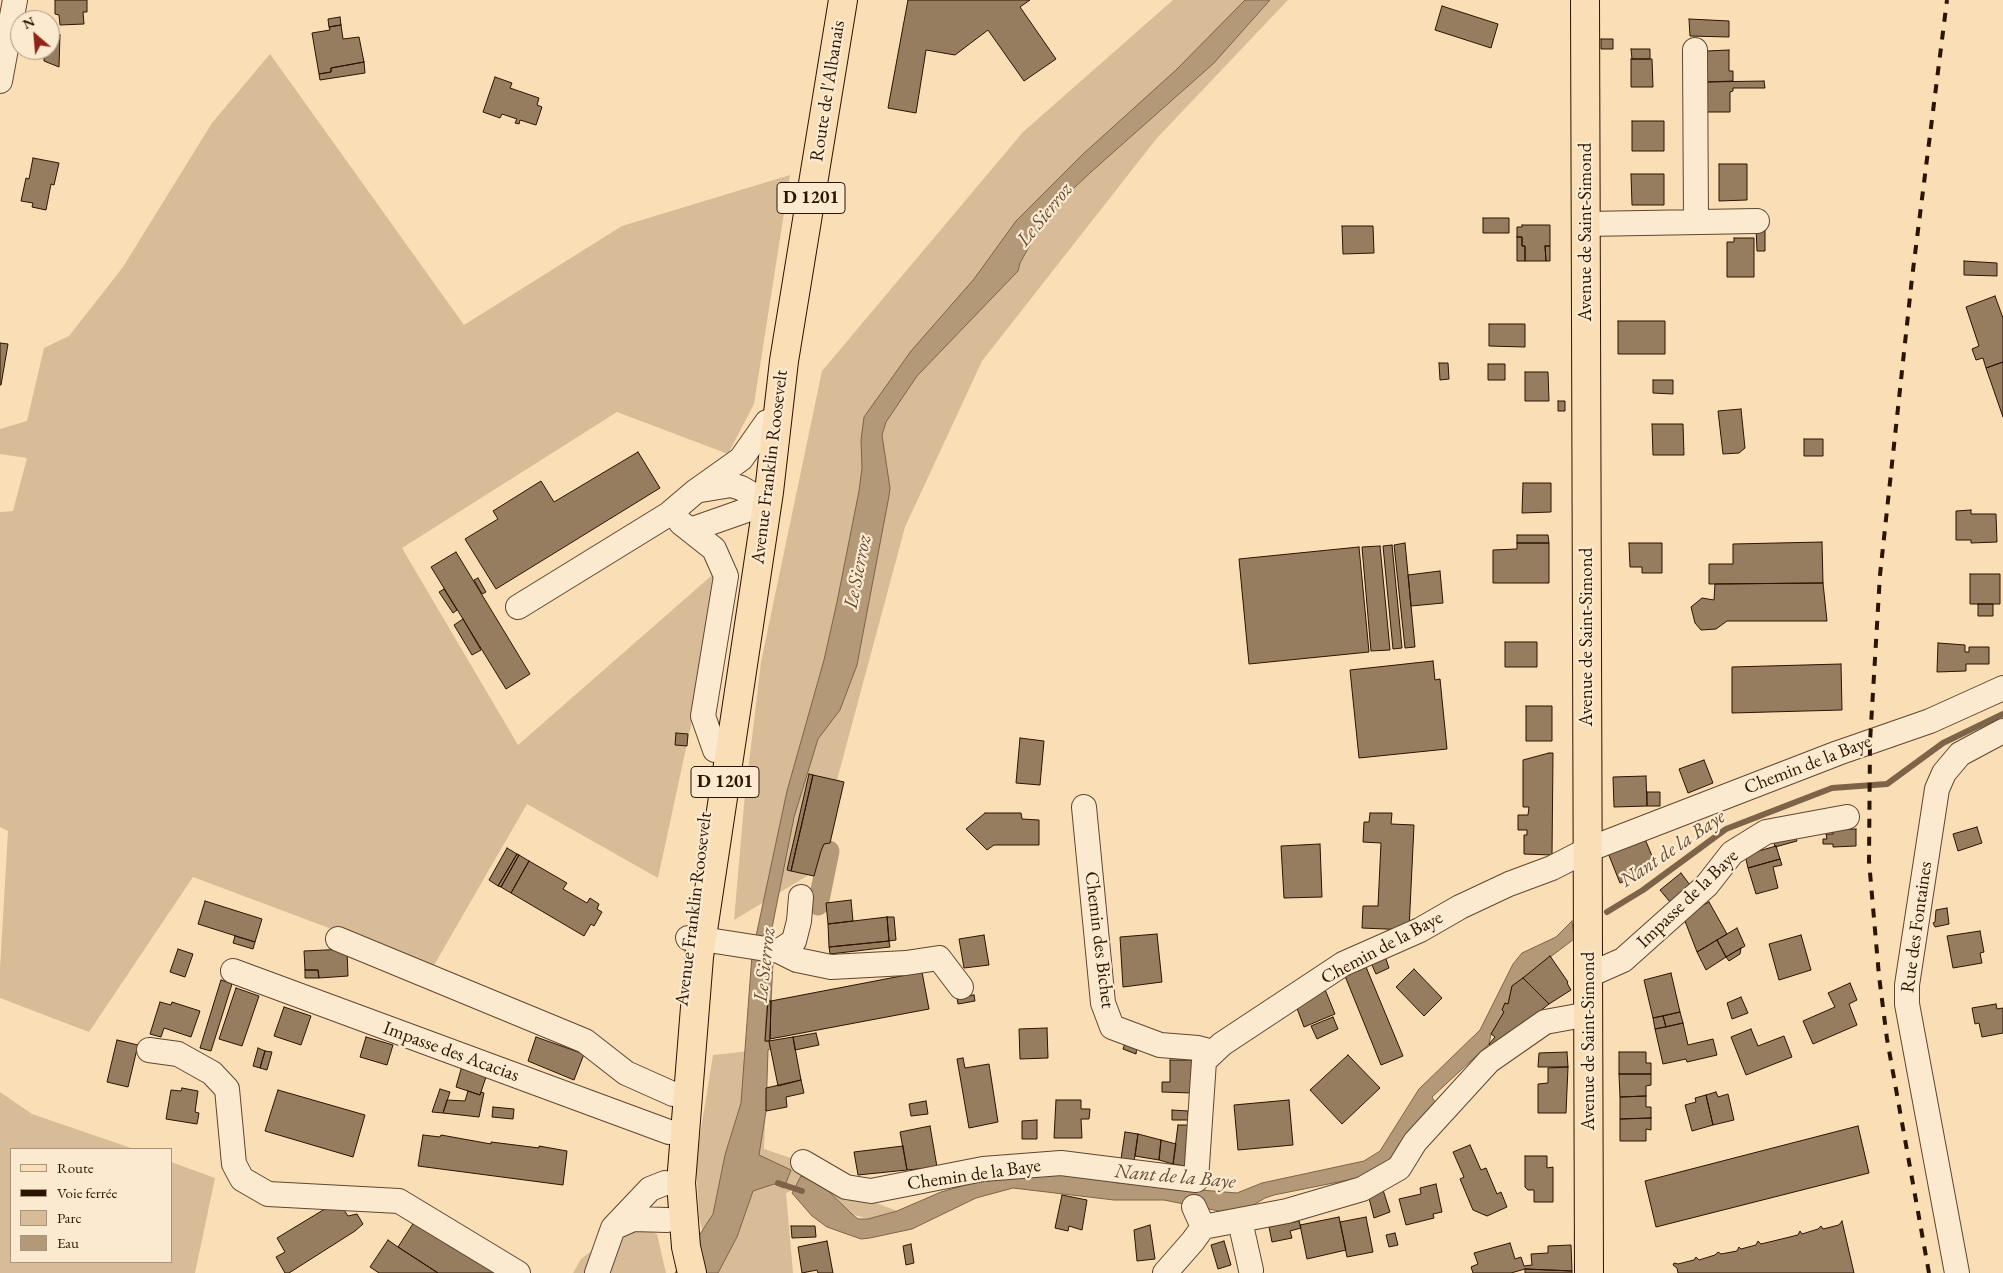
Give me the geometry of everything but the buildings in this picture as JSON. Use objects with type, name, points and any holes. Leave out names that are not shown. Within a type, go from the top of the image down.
[{"type":"main road","name":"Route de l'Albanais","points":[[784,361],[843,0]]},
{"type":"main road","name":"Avenue de Saint-Simond","points":[[1585,0],[1589,1273]]},
{"type":"main road","name":"Avenue Franklin Roosevelt","points":[[682,1265],[667,1220],[665,1183],[673,1094],[767,422],[784,361]]},
{"type":"main road","name":"Avenue Franklin Roosevelt","points":[[682,1265],[682,1182],[699,957],[695,938],[715,750],[756,503],[784,361]]},
{"type":"street","points":[[0,81],[15,0]]},
{"type":"street","points":[[1695,50],[1696,222]]},
{"type":"street","points":[[1586,224],[1757,221]]},
{"type":"street","points":[[518,607],[670,514],[696,491],[741,459],[767,422]]},
{"type":"street","points":[[690,530],[756,503],[741,488],[731,485],[696,491]]},
{"type":"street","points":[[670,514],[714,549],[726,576],[703,716],[715,750]]},
{"type":"street","name":"Chemin de la Baye","points":[[803,1162],[846,1187],[870,1191],[983,1169],[1061,1163],[1196,1180],[1204,1061],[1222,1044],[1343,964],[1420,930],[1460,906],[1509,884],[1552,868],[1587,850],[1838,753],[1930,721],[2003,688]]},
{"type":"street","name":"Rue des Fontaines","points":[[1957,1273],[1907,1004],[1907,985],[1937,789],[1944,773],[1960,754],[2003,731]]},
{"type":"street","name":"Chemin des Bichet","points":[[1084,807],[1103,1004],[1112,1026],[1160,1045],[1198,1048],[1213,1052]]},
{"type":"street","name":"Impasse de la Baye","points":[[1589,975],[1623,960],[1707,885],[1732,853],[1766,832],[1847,817]]},
{"type":"street","points":[[779,951],[794,941],[802,896]]},
{"type":"street","points":[[695,938],[779,951],[798,960],[831,966],[906,963],[938,958],[961,987]]},
{"type":"street","points":[[338,939],[585,1041],[626,1073],[673,1094]]},
{"type":"street","name":"Impasse des Acacias","points":[[233,971],[670,1132]]},
{"type":"street","points":[[1165,1273],[1193,1241],[1198,1217],[1240,1221],[1287,1211],[1362,1189],[1400,1168],[1415,1142],[1489,1061],[1544,1022],[1589,1014]]},
{"type":"street","points":[[149,1050],[178,1054],[212,1073],[227,1089],[234,1164],[242,1179],[268,1194],[399,1201],[518,1273]]},
{"type":"street","points":[[597,1273],[613,1228],[650,1189],[665,1183]]},
{"type":"street","points":[[613,1228],[632,1219],[667,1220]]},
{"type":"street","points":[[1240,1221],[1251,1270]]},
{"type":"green space","points":[[1173,0],[1288,0],[1157,138],[982,361],[905,527],[812,873],[734,920],[744,805],[761,662],[822,371],[1023,132]]},
{"type":"green space","points":[[270,54],[464,325],[622,226],[790,175],[754,404],[728,454],[617,412],[402,548],[518,745],[726,563],[658,878],[527,804],[433,967],[193,877],[89,1032],[0,998],[8,831],[0,827],[0,512],[13,511],[27,458],[0,454],[0,429],[27,421],[44,348],[69,336],[123,267],[212,123]]},
{"type":"green space","points":[[768,1049],[764,1149],[803,1162],[858,1196],[897,1211],[868,1219],[851,1214],[830,1193],[795,1189],[786,1193],[793,1273],[713,1273],[699,1217],[696,1160],[713,1055]]},
{"type":"green space","points":[[0,1092],[32,1114],[131,1148],[10,1148],[10,1263],[172,1263],[172,1162],[215,1178],[195,1273],[0,1273]]},
{"type":"green space","points":[[627,1224],[657,1234],[666,1273],[573,1273],[581,1259]]},
{"type":"water","name":"Le Sierroz","points":[[1245,0],[1270,0],[1214,63],[1060,201],[1041,225],[1020,263],[1018,271],[917,376],[886,422],[882,435],[890,488],[857,665],[840,710],[818,739],[794,817],[768,948],[773,962],[771,1001],[767,1002],[765,1041],[769,1041],[770,1049],[768,1050],[766,1111],[759,1155],[791,1170],[784,1188],[774,1184],[753,1191],[737,1237],[718,1273],[675,1273],[713,1214],[725,1155],[741,1103],[752,955],[787,791],[824,660],[837,602],[859,491],[864,417],[911,351],[974,279],[1016,221],[1082,155],[1176,70]]},
{"type":"water","points":[[1572,921],[1574,939],[1512,986],[1508,1004],[1505,1003],[1502,1010],[1504,1012],[1491,1034],[1489,1044],[1432,1097],[1437,1106],[1389,1164],[1368,1176],[1274,1195],[1247,1209],[1229,1213],[1164,1200],[1114,1200],[1013,1188],[976,1198],[912,1229],[861,1239],[827,1227],[812,1216],[792,1193],[801,1176],[823,1186],[858,1219],[868,1219],[897,1211],[941,1192],[976,1182],[1079,1172],[1117,1183],[1160,1185],[1176,1190],[1179,1184],[1189,1189],[1237,1193],[1262,1183],[1364,1161],[1380,1151],[1419,1089],[1480,1030],[1513,964],[1522,953],[1556,937]]},
{"type":"waterway","name":"Nant de la Baye","points":[[1607,912],[1643,890],[1726,829],[1832,788],[1887,784],[1943,743],[2003,714]]},
{"type":"waterway","points":[[818,905],[829,851]]},
{"type":"waterway","name":"Nant de la Baye","points":[[778,1183],[802,1191]]},
{"type":"railway","points":[[1929,1273],[1887,1039],[1879,976],[1869,861],[1870,742],[1880,575],[1912,278],[1947,0]]}]
